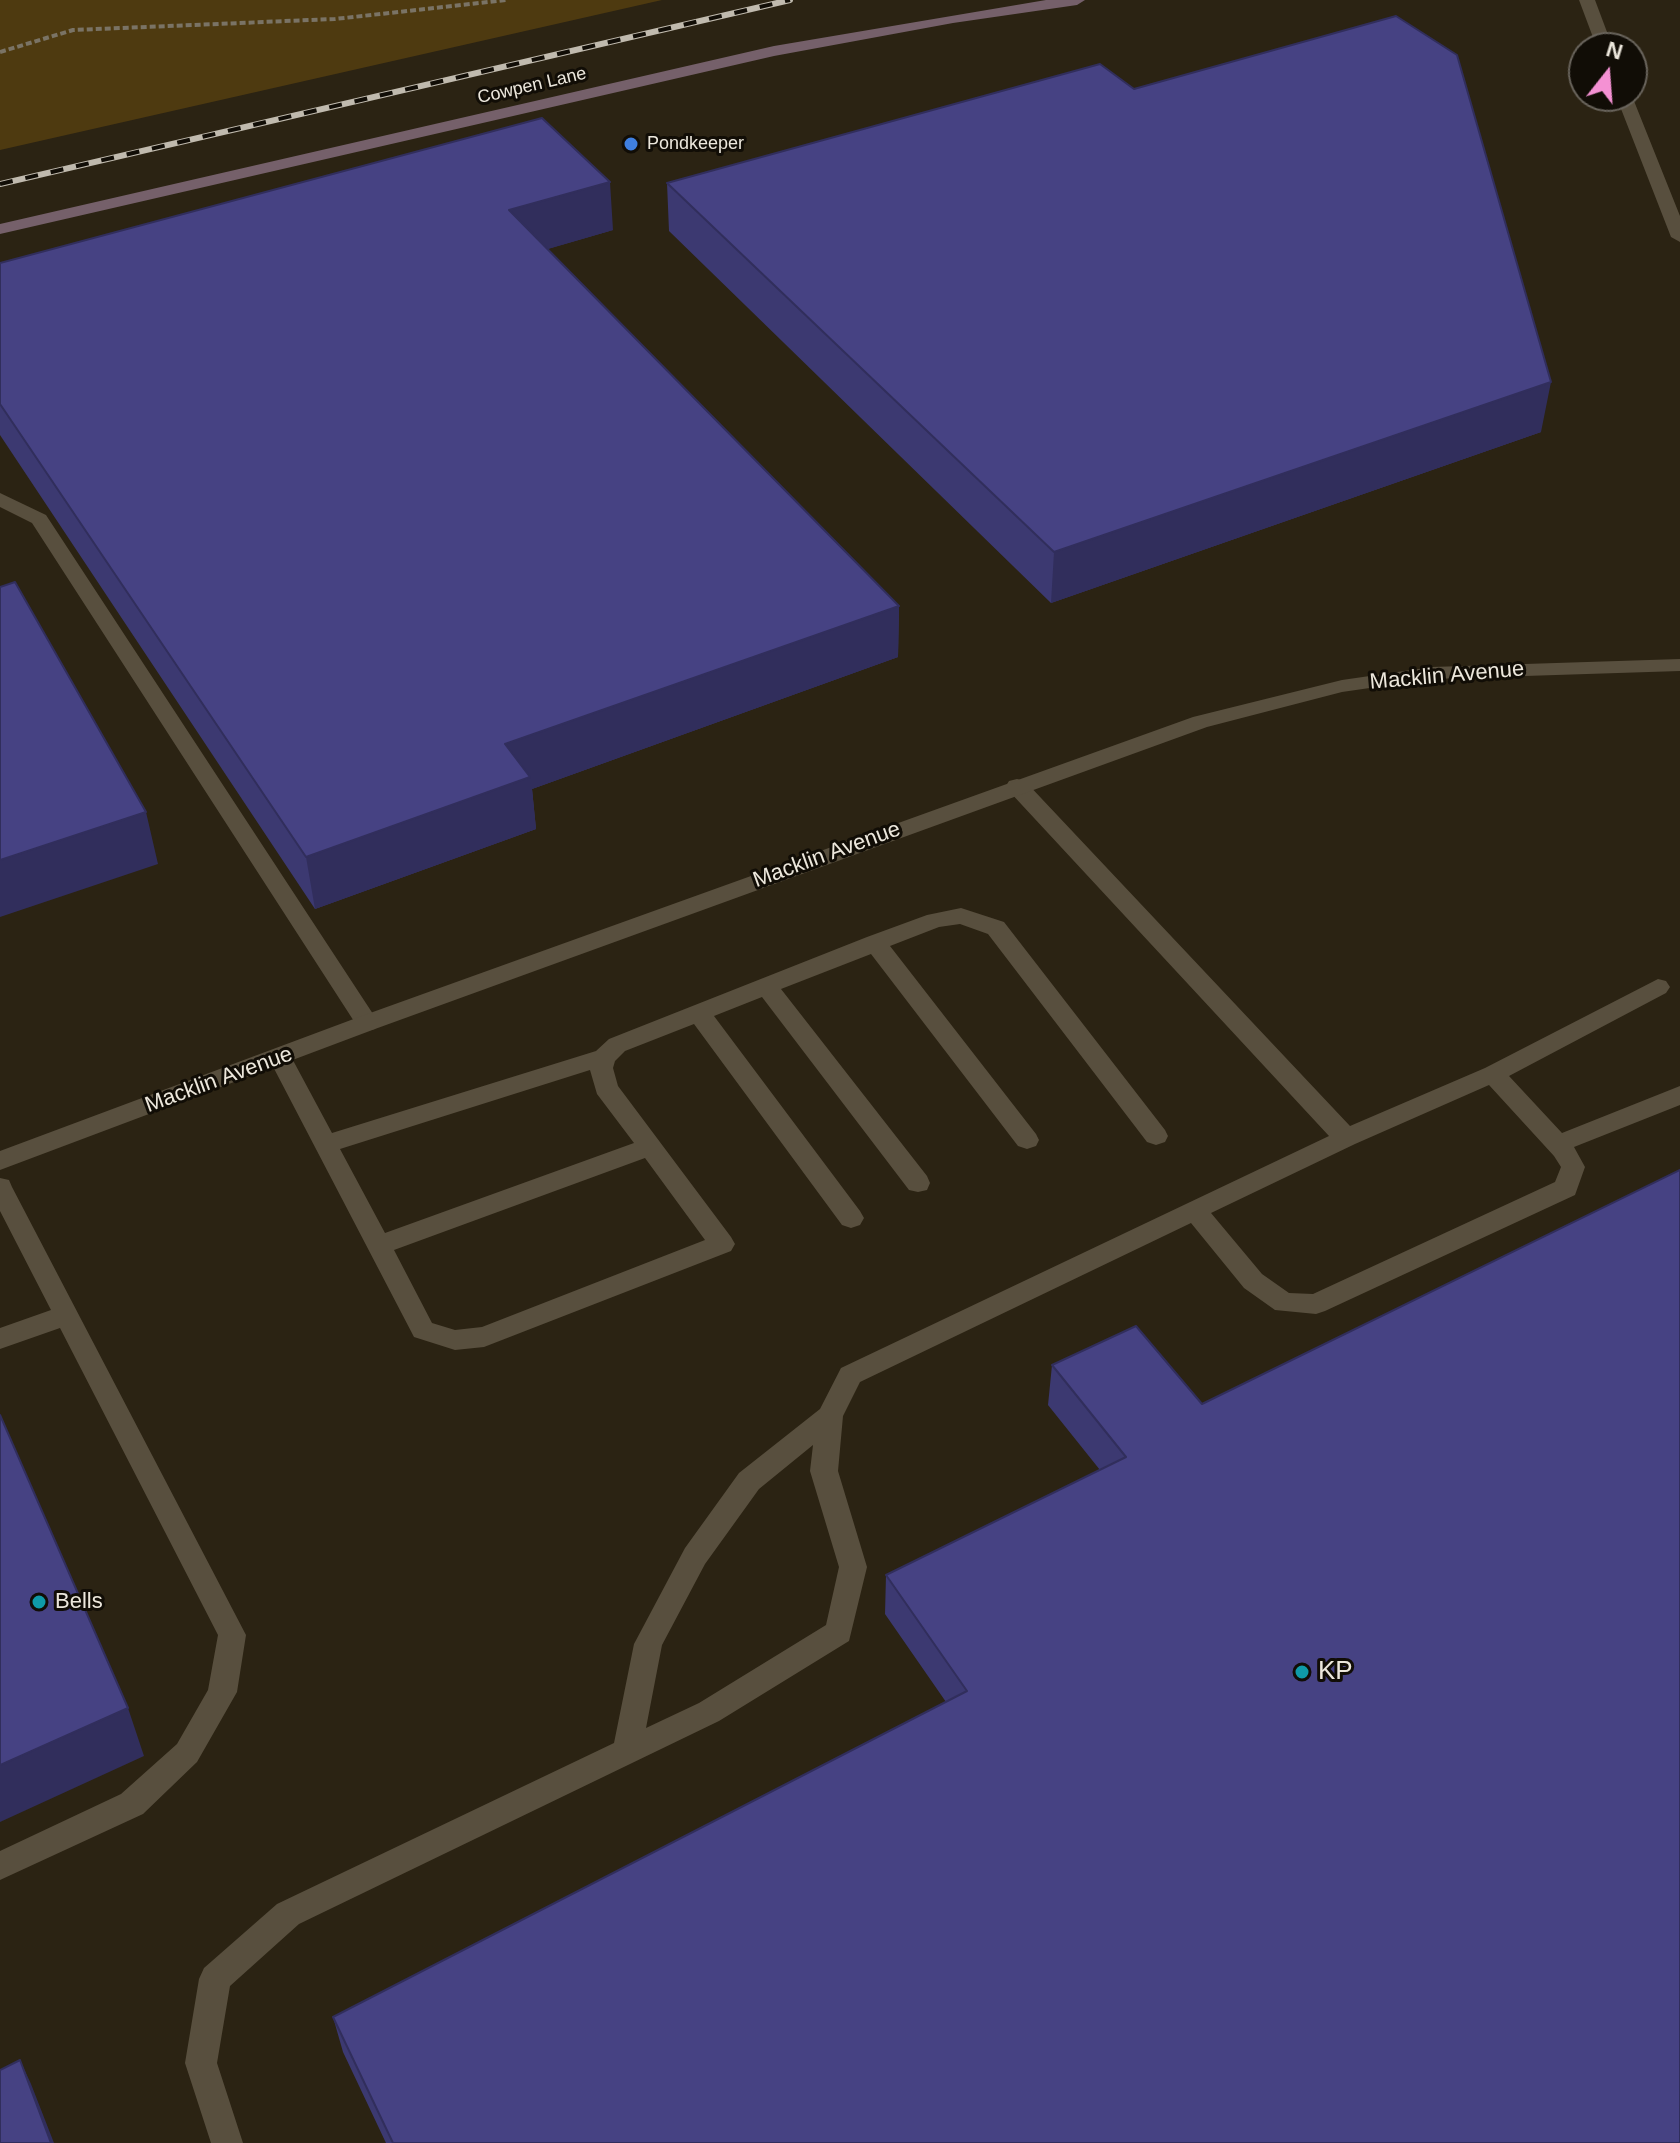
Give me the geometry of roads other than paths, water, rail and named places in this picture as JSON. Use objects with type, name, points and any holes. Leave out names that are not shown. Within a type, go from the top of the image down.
[{"type":"street","name":"Cowpen Lane","points":[[0,229],[774,51],[953,18],[1077,0]]},
{"type":"street","points":[[1587,0],[1599,32]]},
{"type":"street","points":[[1630,112],[1680,237]]},
{"type":"street","points":[[0,499],[39,519],[367,1023]]},
{"type":"street","name":"Macklin Avenue","points":[[0,1161],[367,1023],[1200,722],[1342,686],[1432,673],[1680,665]]},
{"type":"street","points":[[1017,786],[1346,1138]]},
{"type":"street","points":[[326,1144],[604,1057],[617,1045],[766,986],[935,920],[961,916],[996,928],[1156,1136]]},
{"type":"street","points":[[875,943],[1027,1140]]},
{"type":"street","points":[[766,986],[918,1183]]},
{"type":"street","points":[[227,2143],[201,2063],[215,1979],[288,1914],[709,1712],[839,1632],[853,1567],[824,1471],[830,1416],[850,1375],[1346,1138],[1493,1074],[1658,987]]},
{"type":"street","points":[[699,1013],[851,1218]]},
{"type":"street","points":[[280,1057],[423,1330],[455,1340],[484,1337],[722,1244],[606,1088],[601,1068],[604,1057]]},
{"type":"street","points":[[1195,1211],[1253,1281],[1284,1303],[1316,1304],[1566,1188],[1573,1167],[1558,1144],[1493,1074]]},
{"type":"street","points":[[1558,1144],[1680,1095]]},
{"type":"street","points":[[379,1245],[650,1147]]},
{"type":"street","points":[[0,1187],[232,1635],[222,1692],[187,1753],[132,1804],[0,1866]]},
{"type":"street","points":[[0,1339],[66,1315]]},
{"type":"street","points":[[627,1751],[648,1644],[695,1556],[749,1481],[830,1416]]},
{"type":"railway","points":[[0,184],[790,0]]},
{"type":"place","name":"Pondkeeper","points":[[631,144]]},
{"type":"place","name":"Bells","points":[[39,1602]]},
{"type":"place","name":"KP","points":[[1302,1672]]}]
